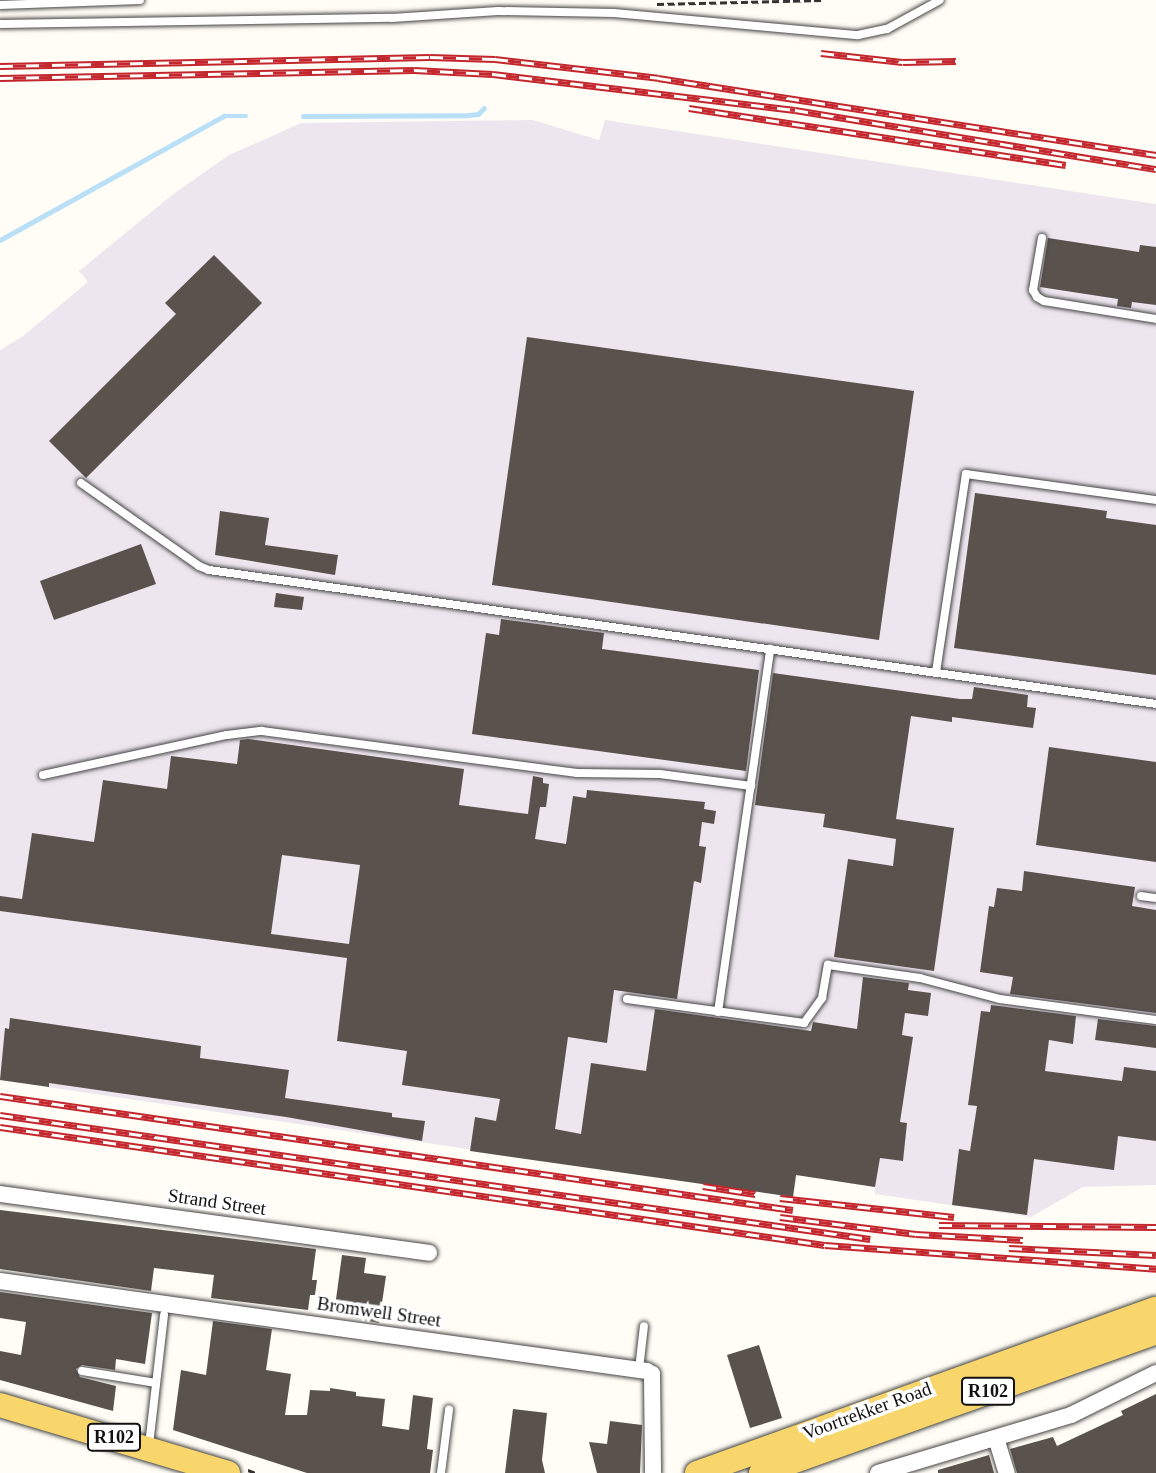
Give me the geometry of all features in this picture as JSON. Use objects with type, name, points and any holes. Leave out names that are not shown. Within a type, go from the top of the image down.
[{"type":"main road","name":"Voortrekker Road","points":[[697,1473],[1156,1309]]},
{"type":"main road","name":"Voortrekker Road","points":[[761,1473],[1156,1332]]},
{"type":"main road","name":"R102","points":[[0,1405],[228,1473]]},
{"type":"street","name":"Strand Street","points":[[0,1194],[429,1253]]},
{"type":"street","name":"Bromwell Street","points":[[0,1281],[639,1368]]},
{"type":"street","points":[[639,1368],[652,1374],[653,1473]]},
{"type":"street","points":[[878,1473],[896,1471],[1071,1415],[1156,1373]]},
{"type":"street","points":[[996,1438],[1006,1473]]},
{"type":"lane","points":[[0,5],[140,0]]},
{"type":"lane","points":[[0,24],[392,18],[466,11],[614,13],[858,36],[887,29],[940,0]]},
{"type":"lane","points":[[1042,238],[1033,289],[1037,297],[1044,302],[1156,319]]},
{"type":"lane","points":[[936,673],[966,474],[1156,500]]},
{"type":"lane","points":[[81,483],[199,566],[209,570],[1156,704]]},
{"type":"lane","points":[[718,1012],[770,649]]},
{"type":"lane","points":[[43,775],[227,735],[262,732],[577,773],[660,774],[751,786]]},
{"type":"lane","points":[[1141,895],[1156,898]]},
{"type":"lane","points":[[627,999],[804,1024],[822,998],[828,965],[920,978],[1000,999],[1156,1020]]},
{"type":"lane","points":[[149,1448],[164,1315]]},
{"type":"lane","points":[[639,1368],[644,1326]]},
{"type":"lane","points":[[82,1371],[156,1383]]},
{"type":"lane","points":[[441,1473],[449,1410]]},
{"type":"shaded area","points":[[533,120],[599,140],[605,120],[1156,204],[1156,1185],[1083,1187],[1031,1217],[875,1194],[875,1187],[797,1175],[793,1197],[0,1080],[0,350],[23,336],[88,282],[79,271],[172,195],[229,155],[301,123]]},
{"type":"building","points":[[1048,238],[1139,252],[1140,245],[1156,247],[1156,305],[1132,302],[1131,308],[1117,306],[1118,299],[1040,287]]},
{"type":"building","points":[[214,255],[262,303],[86,478],[49,441],[176,314],[165,303]]},
{"type":"building","points":[[527,337],[914,391],[879,640],[492,585]]},
{"type":"building","points":[[975,493],[1107,511],[1106,518],[1156,525],[1156,675],[954,648]]},
{"type":"building","points":[[220,511],[269,518],[265,545],[338,555],[335,575],[215,555]]},
{"type":"building","points":[[141,544],[156,584],[54,620],[40,581]]},
{"type":"building","points":[[276,593],[304,597],[302,610],[274,607]]},
{"type":"building","points":[[501,619],[604,633],[602,649],[759,670],[746,771],[472,734],[486,633],[499,635]]},
{"type":"building","points":[[773,673],[960,699],[972,699],[974,687],[1028,695],[1027,707],[1036,708],[1033,728],[952,717],[952,722],[911,716],[896,819],[954,828],[934,971],[834,957],[848,859],[893,866],[896,839],[823,827],[825,814],[755,805]]},
{"type":"building","points":[[240,740],[464,769],[459,805],[528,814],[533,776],[543,778],[543,783],[549,784],[546,807],[540,807],[535,839],[566,844],[573,796],[586,798],[587,790],[705,802],[704,809],[716,811],[714,824],[702,822],[699,846],[706,847],[701,883],[694,881],[677,999],[614,990],[607,1043],[568,1037],[555,1129],[581,1134],[591,1063],[646,1071],[655,1009],[811,1031],[813,1022],[857,1029],[863,977],[909,983],[908,990],[931,993],[928,1016],[905,1013],[902,1035],[913,1037],[900,1122],[907,1123],[903,1161],[880,1158],[875,1187],[796,1175],[793,1197],[470,1151],[475,1117],[496,1121],[500,1099],[402,1085],[407,1051],[337,1041],[347,958],[0,911],[0,896],[22,899],[32,833],[94,842],[103,780],[167,789],[171,756],[237,764]],"holes":[[[282,855],[360,865],[349,944],[271,934]]]},
{"type":"building","points":[[1049,747],[1156,762],[1156,862],[1036,845]]},
{"type":"building","points":[[1024,871],[1135,887],[1132,906],[1156,910],[1156,1013],[1010,994],[1013,977],[980,972],[989,906],[994,907],[997,888],[1022,891]]},
{"type":"building","points":[[991,1005],[1076,1016],[1073,1044],[1049,1040],[1045,1071],[1122,1081],[1124,1067],[1156,1071],[1156,1141],[1118,1136],[1114,1170],[1034,1159],[1027,1215],[952,1205],[959,1149],[970,1151],[977,1106],[968,1105],[981,1011],[990,1012]]},
{"type":"building","points":[[10,1018],[201,1046],[200,1058],[289,1070],[285,1098],[392,1113],[392,1117],[425,1121],[422,1141],[286,1117],[49,1083],[49,1087],[0,1080],[5,1028],[9,1029]]},
{"type":"building","points":[[1098,1019],[1156,1026],[1156,1048],[1095,1040]]},
{"type":"building","points":[[0,1210],[316,1249],[312,1280],[317,1280],[315,1295],[310,1295],[308,1310],[211,1298],[214,1275],[154,1268],[151,1291],[0,1269]]},
{"type":"building","points":[[342,1255],[366,1258],[364,1273],[386,1276],[379,1323],[334,1314]]},
{"type":"building","points":[[0,1292],[152,1313],[145,1364],[116,1359],[115,1370],[82,1365],[76,1369],[80,1377],[116,1386],[113,1411],[0,1380],[0,1351],[21,1355],[26,1322],[0,1318]]},
{"type":"building","points":[[213,1321],[272,1329],[266,1370],[291,1374],[285,1415],[307,1415],[310,1390],[330,1391],[330,1388],[356,1392],[356,1396],[385,1399],[382,1426],[409,1430],[413,1395],[433,1398],[427,1449],[433,1450],[430,1473],[307,1473],[173,1430],[181,1370],[206,1375]]},
{"type":"building","points":[[759,1345],[782,1418],[750,1428],[727,1355]]},
{"type":"building","points":[[1156,1394],[1156,1473],[1017,1473],[1010,1449],[1053,1437],[1057,1446],[1123,1415],[1121,1411]]},
{"type":"building","points":[[513,1409],[547,1413],[542,1460],[545,1473],[505,1473]]},
{"type":"building","points":[[610,1421],[642,1425],[640,1473],[597,1473],[589,1442],[607,1444]]},
{"type":"building","points":[[989,1455],[994,1473],[938,1473],[938,1470]]},
{"type":"waterway","points":[[303,116],[469,115],[478,114],[484,108]]},
{"type":"waterway","points":[[0,240],[224,116],[246,116]]},
{"type":"railway","points":[[821,53],[903,62],[956,61]]},
{"type":"railway","points":[[0,66],[430,57],[495,59],[658,78],[1156,155]]},
{"type":"railway","points":[[0,78],[414,70],[493,74],[795,110],[1156,169]]},
{"type":"railway","points":[[689,108],[1066,165]]},
{"type":"railway","points":[[0,1096],[793,1210]]},
{"type":"railway","points":[[0,1115],[870,1239]]},
{"type":"railway","points":[[0,1127],[825,1245],[1156,1269]]},
{"type":"railway","points":[[703,1186],[755,1194]]},
{"type":"railway","points":[[780,1198],[954,1217]]},
{"type":"railway","points":[[780,1217],[916,1234],[1023,1240]]},
{"type":"railway","points":[[939,1225],[1156,1227]]},
{"type":"railway","points":[[1009,1248],[1156,1255]]}]
